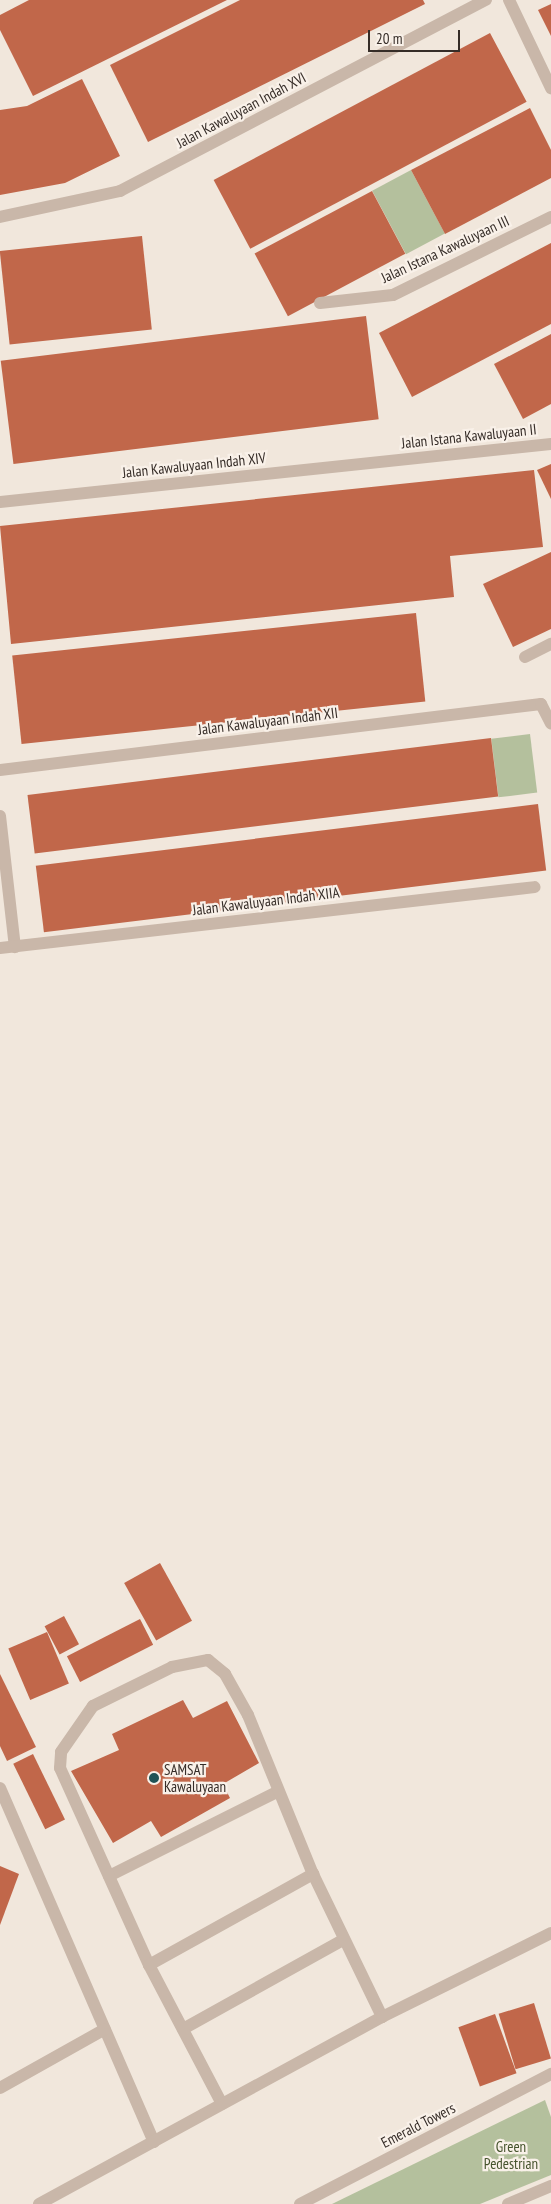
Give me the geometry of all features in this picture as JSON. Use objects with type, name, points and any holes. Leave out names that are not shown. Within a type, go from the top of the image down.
[{"type":"street","name":"Jalan Kawaluyaan Indah XVI","points":[[0,217],[120,191],[486,0]]},
{"type":"street","points":[[508,0],[551,88]]},
{"type":"street","name":"Jalan Istana Kawaluyaan III","points":[[320,303],[393,295],[551,217]]},
{"type":"street","name":"Jalan Istana Kawaluyaan II","points":[[391,461],[551,444]]},
{"type":"street","name":"Jalan Kawaluyaan Indah XIV","points":[[0,502],[391,461]]},
{"type":"street","points":[[525,657],[551,644]]},
{"type":"street","name":"Jalan Kawaluyaan Indah XII","points":[[0,770],[541,704],[551,724]]},
{"type":"street","points":[[0,816],[15,946]]},
{"type":"street","name":"Jalan Kawaluyaan Indah XIIA","points":[[0,948],[535,887]]},
{"type":"street","points":[[222,2104],[149,1965],[60,1768],[61,1752],[93,1706],[172,1667],[208,1660],[225,1674],[248,1715],[277,1792],[313,1874],[343,1940],[382,2017]]},
{"type":"street","points":[[0,1788],[154,2142]]},
{"type":"street","points":[[109,1876],[277,1792]]},
{"type":"street","points":[[149,1965],[313,1874]]},
{"type":"street","points":[[39,2204],[382,2017],[551,1933]]},
{"type":"street","points":[[183,2029],[343,1940]]},
{"type":"street","points":[[0,2088],[105,2029]]},
{"type":"street","name":"Emerald Towers","points":[[300,2204],[551,2074]]},
{"type":"street","points":[[508,2204],[551,2186]]},
{"type":"green space","points":[[411,170],[445,234],[406,254],[372,191]]},
{"type":"green space","points":[[530,734],[537,793],[498,797],[491,739]]},
{"type":"green space","name":"Green Pedestrian","points":[[545,2100],[551,2117],[551,2175],[480,2204],[332,2204]]},
{"type":"building","points":[[29,0],[227,0],[33,96],[0,30],[0,15]]},
{"type":"building","points":[[240,0],[423,0],[425,4],[148,142],[110,65]]},
{"type":"building","points":[[551,4],[551,36],[538,10]]},
{"type":"building","points":[[490,33],[527,102],[250,249],[214,180]]},
{"type":"building","points":[[82,79],[120,156],[65,183],[0,195],[0,110],[27,106]]},
{"type":"building","points":[[530,108],[551,150],[551,178],[445,234],[411,170]]},
{"type":"building","points":[[372,191],[405,254],[288,316],[255,253]]},
{"type":"building","points":[[142,236],[152,329],[10,344],[0,251]]},
{"type":"building","points":[[551,243],[551,324],[412,397],[379,333]]},
{"type":"building","points":[[366,316],[379,419],[13,464],[1,361]]},
{"type":"building","points":[[551,334],[551,404],[523,419],[494,364]]},
{"type":"building","points":[[551,464],[551,499],[537,470]]},
{"type":"building","points":[[534,470],[543,547],[450,556],[454,597],[11,644],[0,526]]},
{"type":"building","points":[[551,552],[551,629],[513,647],[483,584]]},
{"type":"building","points":[[416,613],[425,702],[22,744],[12,655]]},
{"type":"building","points":[[491,738],[498,797],[35,853],[27,795]]},
{"type":"building","points":[[538,804],[546,871],[44,932],[36,866]]},
{"type":"building","points":[[160,1563],[192,1621],[156,1641],[124,1583]]},
{"type":"building","points":[[64,1616],[79,1644],[60,1655],[45,1626]]},
{"type":"building","points":[[140,1619],[153,1645],[80,1682],[67,1656]]},
{"type":"building","points":[[47,1632],[69,1684],[30,1700],[8,1648]]},
{"type":"building","points":[[0,1674],[36,1747],[7,1761],[0,1746]]},
{"type":"building","name":"SAMSAT Kawaluyaan","points":[[183,1700],[193,1718],[227,1701],[259,1763],[223,1784],[230,1798],[161,1837],[151,1821],[113,1843],[71,1771],[119,1750],[112,1734]]},
{"type":"building","points":[[33,1754],[65,1820],[45,1829],[13,1764]]},
{"type":"building","points":[[0,1866],[19,1874],[0,1925]]},
{"type":"building","points":[[534,2003],[551,2058],[516,2069],[499,2014]]},
{"type":"building","points":[[495,2014],[517,2073],[480,2087],[458,2027]]},
{"type":"place","name":"SAMSAT Kawaluyaan","points":[[154,1778]]}]
